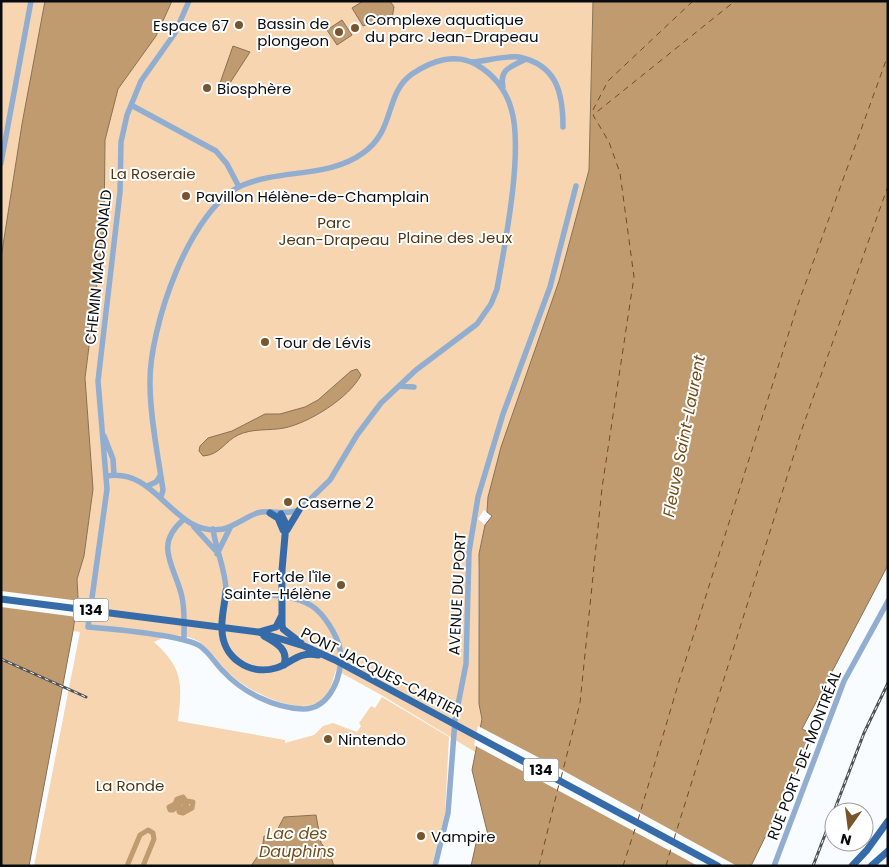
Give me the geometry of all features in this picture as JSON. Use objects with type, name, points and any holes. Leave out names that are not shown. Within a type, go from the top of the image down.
[{"type":"main road","points":[[284,535],[299,510]]},
{"type":"main road","points":[[270,513],[278,518],[284,535]]},
{"type":"main road","points":[[281,514],[286,524],[282,570],[281,616],[283,629],[304,646]]},
{"type":"main road","points":[[226,591],[222,629],[224,643],[236,660],[250,668],[267,670],[284,665],[304,654],[328,657]]},
{"type":"main road","name":"PONT JACQUES-CARTIER","points":[[1,599],[258,632],[304,646],[328,657],[718,866]]},
{"type":"main road","points":[[258,632],[276,626],[281,616]]},
{"type":"main road","points":[[258,632],[283,649],[286,656],[284,665]]},
{"type":"main road","points":[[852,866],[867,850],[888,821]]},
{"type":"main road","points":[[871,866],[888,851]]},
{"type":"street","points":[[1,163],[31,1]]},
{"type":"street","name":"CHEMIN MACDONALD","points":[[110,475],[104,456],[98,376],[120,192],[121,142],[131,105],[145,75],[174,33],[189,1]]},
{"type":"street","points":[[161,497],[163,490],[150,384],[154,338],[177,269],[192,240],[214,209],[239,187],[266,178],[343,164],[359,156],[380,137],[397,90],[411,75],[435,61],[453,58],[473,62],[521,57],[524,60],[541,66],[555,81],[562,97],[563,128]]},
{"type":"street","points":[[259,512],[281,514],[299,510],[330,480],[365,423],[397,387],[477,324],[495,296],[515,160],[514,118],[502,81],[504,72],[513,64],[524,60]]},
{"type":"street","points":[[473,62],[490,74],[504,90]]},
{"type":"street","points":[[131,105],[216,151],[228,164],[239,187]]},
{"type":"street","name":"AVENUE DU PORT","points":[[435,866],[448,813],[455,720],[466,664],[469,552],[478,497],[503,414],[550,287],[576,186]]},
{"type":"street","points":[[397,387],[403,385],[414,388],[410,375]]},
{"type":"street","name":"CHEMIN MACDONALD","points":[[102,432],[112,455],[88,627],[184,639]]},
{"type":"street","points":[[104,456],[112,455]]},
{"type":"street","points":[[110,475],[123,476],[147,486],[161,497],[183,520],[194,527],[217,554]]},
{"type":"street","points":[[147,486],[156,482],[160,476]]},
{"type":"street","points":[[194,527],[213,529],[233,525],[259,512],[270,509],[281,514]]},
{"type":"street","points":[[183,520],[171,534],[167,550],[183,602],[184,639],[200,646],[227,676],[245,690],[263,699],[305,709],[319,706],[326,700],[337,679],[341,657],[339,644],[321,614],[312,606],[298,599],[226,591],[224,570],[217,554],[213,529]]},
{"type":"street","points":[[217,554],[233,525]]},
{"type":"street","name":"RUE PORT-DE-MONTRÉAL","points":[[774,866],[844,681],[888,601]]},
{"type":"green space","points":[[1,1],[45,1],[22,124],[1,258]]},
{"type":"green space","name":"Parc Jean-Drapeau","points":[[172,1],[593,1],[589,170],[559,281],[501,447],[488,497],[487,512],[484,510],[478,519],[485,525],[479,554],[478,571],[479,704],[482,719],[475,752],[383,696],[336,670],[330,688],[324,698],[314,704],[303,706],[289,705],[262,695],[238,681],[205,646],[194,639],[174,636],[154,642],[171,661],[179,678],[178,721],[285,740],[285,743],[314,735],[323,726],[333,723],[357,732],[361,726],[359,723],[371,706],[375,708],[382,697],[449,737],[445,813],[432,866],[34,866],[80,632],[73,631],[78,597],[77,579],[84,557],[93,489],[85,378],[104,228],[105,140],[118,89],[156,36]]},
{"type":"water","points":[[45,1],[172,1],[156,36],[118,89],[105,140],[104,228],[85,378],[93,489],[84,556],[77,579],[78,597],[73,631],[29,866],[1,866],[1,258],[22,124]]},
{"type":"water","points":[[363,1],[390,1],[394,7],[392,18],[386,22],[363,26],[352,8]]},
{"type":"water","name":"Fleuve Saint-Laurent","points":[[593,1],[888,1],[888,565],[802,729],[815,735],[751,866],[471,866],[477,839],[480,836],[488,835],[472,770],[482,719],[479,704],[479,554],[485,525],[492,516],[487,512],[488,497],[501,447],[559,281],[589,170]]},
{"type":"water","name":"Bassin de plongeon","points":[[342,20],[352,35],[337,45],[327,30]]},
{"type":"water","points":[[233,46],[250,52],[228,86],[220,83]]},
{"type":"water","points":[[357,369],[361,375],[338,401],[305,421],[284,428],[255,430],[238,435],[209,455],[203,456],[199,451],[200,446],[208,438],[232,431],[265,414],[280,414],[305,407],[318,400],[351,371]]},
{"type":"water","name":"Lac des Dauphins","points":[[316,815],[321,843],[330,854],[334,866],[251,866],[262,850],[264,836],[273,838],[284,817]]},
{"type":"pier","points":[[1,591],[80,601],[77,617],[1,607]]},
{"type":"pier","points":[[478,726],[737,866],[698,866],[474,745]]},
{"type":"waterway","points":[[183,797],[186,801],[193,802],[192,808],[183,813],[179,812],[179,809],[187,806],[182,801],[173,810],[170,810],[169,807],[175,804],[177,799],[183,797]]},
{"type":"waterway","points":[[127,866],[140,835],[148,830],[153,833],[154,839],[143,866]]},
{"type":"ferry route","points":[[593,110],[608,81],[693,1]]},
{"type":"ferry route","points":[[561,778],[580,703],[602,488],[634,277],[620,173],[609,142],[593,115],[735,1]]},
{"type":"ferry route","points":[[638,820],[680,678],[797,307],[888,55]]},
{"type":"ferry route","points":[[674,839],[802,429],[888,186]]},
{"type":"ferry route","points":[[539,866],[559,784]]},
{"type":"ferry route","points":[[623,866],[636,826]]},
{"type":"ferry route","points":[[666,866],[672,845]]},
{"type":"railway","points":[[1,659],[86,697]]},
{"type":"railway","points":[[813,866],[864,733],[888,683]]},
{"type":"place","name":"Espace 67","points":[[239,25]]},
{"type":"place","name":"Complexe aquatique du parc Jean-Drapeau","points":[[355,28]]},
{"type":"place","name":"Bassin de plongeon","points":[[339,32]]},
{"type":"place","name":"Biosphère","points":[[207,88]]},
{"type":"place","name":"Pavillon Hélène-de-Champlain","points":[[186,196]]},
{"type":"place","name":"Tour de Lévis","points":[[265,342]]},
{"type":"place","name":"Caserne 2","points":[[288,502]]},
{"type":"place","name":"Fort de l'île Sainte-Hélène","points":[[341,585]]},
{"type":"place","name":"Nintendo","points":[[328,739]]},
{"type":"place","name":"Vampire","points":[[421,836]]},
{"type":"park label","name":"La Roseraie","points":[[153,173]]},
{"type":"park label","name":"Plaine des Jeux","points":[[455,237]]},
{"type":"park label","name":"La Ronde","points":[[130,785]]}]
